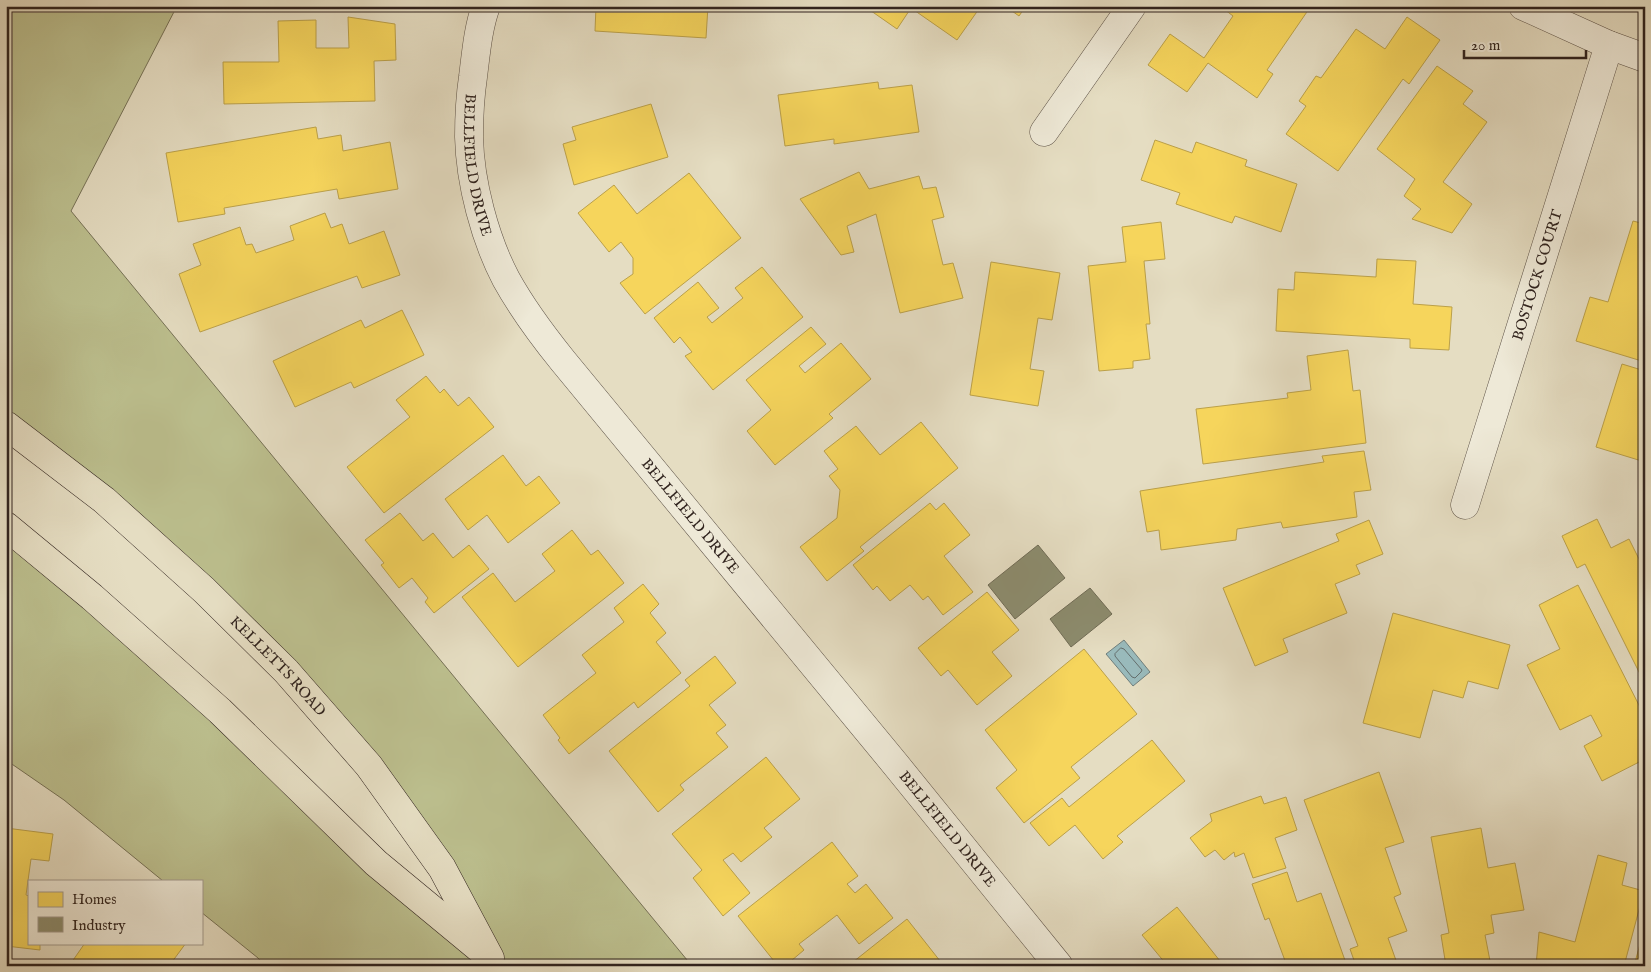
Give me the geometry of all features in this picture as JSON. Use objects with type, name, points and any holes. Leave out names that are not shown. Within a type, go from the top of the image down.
[{"type":"main road","name":"KELLETTS ROAD","points":[[6,425],[104,500],[204,590],[286,671],[375,773],[442,868],[494,962]]},
{"type":"main road","name":"KELLETTS ROAD","points":[[6,526],[92,597],[220,711],[376,863],[494,962]]},
{"type":"street","name":"BELLFIELD DRIVE","points":[[486,6],[482,17],[475,57],[469,138],[474,180],[481,215],[492,248],[506,280],[542,335],[562,360],[1059,966]]},
{"type":"street","points":[[1044,132],[1132,6]]},
{"type":"street","points":[[1522,6],[1609,45],[1645,58]]},
{"type":"street","name":"BOSTOCK COURT","points":[[1465,505],[1609,45]]},
{"type":"green space","points":[[6,6],[177,6],[71,211],[692,966],[265,966],[258,958],[202,913],[202,880],[162,880],[64,800],[6,760],[6,526],[489,957],[284,669],[6,425]]},
{"type":"water","points":[[1124,640],[1150,672],[1133,686],[1106,654]]},
{"type":"building: Homes","points":[[354,6],[378,6],[377,11]]},
{"type":"building: Homes","points":[[596,6],[708,6],[706,38],[595,31]]},
{"type":"building: Homes","points":[[864,6],[981,6],[957,40],[911,8],[897,29]]},
{"type":"building: Homes","points":[[1005,6],[1026,6],[1019,16]]},
{"type":"building: Homes","points":[[1220,6],[1311,6],[1267,70],[1273,74],[1257,98],[1208,63],[1187,92],[1148,65],[1170,34],[1204,58],[1233,16]]},
{"type":"building: Homes","points":[[348,17],[395,24],[396,60],[374,61],[375,101],[224,104],[223,62],[279,62],[278,21],[316,20],[316,48],[349,48]]},
{"type":"building: Homes","points":[[1407,17],[1440,40],[1409,84],[1403,79],[1338,171],[1286,134],[1306,106],[1299,101],[1316,76],[1321,78],[1356,29],[1385,49]]},
{"type":"building: Homes","points":[[1437,66],[1473,91],[1463,104],[1487,122],[1443,182],[1472,204],[1452,233],[1412,219],[1421,209],[1404,196],[1415,179],[1377,149]]},
{"type":"building: Homes","points":[[878,82],[879,89],[912,85],[919,132],[834,144],[834,139],[785,146],[778,95]]},
{"type":"building: Homes","points":[[651,104],[668,157],[574,185],[563,144],[576,140],[572,127]]},
{"type":"building: Homes","points":[[316,127],[318,139],[341,135],[343,151],[390,142],[398,189],[339,199],[337,189],[224,208],[225,214],[178,222],[166,153]]},
{"type":"building: Homes","points":[[1155,140],[1192,153],[1196,142],[1247,160],[1245,166],[1297,184],[1281,232],[1235,216],[1232,223],[1176,204],[1180,193],[1141,180]]},
{"type":"building: Homes","points":[[859,172],[869,189],[919,176],[923,189],[936,187],[944,217],[932,220],[943,265],[953,263],[963,298],[900,313],[876,214],[847,226],[854,252],[841,255],[800,199]]},
{"type":"building: Homes","points":[[689,173],[741,238],[645,314],[620,283],[633,274],[633,258],[621,242],[609,252],[578,213],[614,185],[637,214]]},
{"type":"building: Homes","points":[[1645,211],[1645,362],[1576,341],[1590,297],[1608,302],[1633,221],[1641,223]]},
{"type":"building: Homes","points":[[325,213],[331,228],[342,224],[349,244],[384,231],[400,275],[362,288],[357,276],[200,332],[179,274],[201,265],[193,244],[240,227],[246,245],[252,244],[256,253],[294,240],[290,226]]},
{"type":"building: Homes","points":[[1161,222],[1165,259],[1144,261],[1150,324],[1146,324],[1150,359],[1133,361],[1133,368],[1099,371],[1088,266],[1126,262],[1122,227]]},
{"type":"building: Homes","points":[[1377,259],[1416,261],[1413,304],[1452,307],[1449,350],[1410,348],[1410,339],[1276,331],[1278,289],[1294,290],[1295,272],[1376,277]]},
{"type":"building: Homes","points":[[991,262],[1060,273],[1052,320],[1038,318],[1030,369],[1044,371],[1038,406],[970,395]]},
{"type":"building: Homes","points":[[762,267],[803,317],[713,390],[685,356],[692,352],[680,337],[674,343],[654,318],[698,282],[719,308],[707,317],[712,323],[743,298],[735,288]]},
{"type":"building: Homes","points":[[402,310],[424,355],[354,388],[351,382],[295,407],[273,361],[361,320],[365,328]]},
{"type":"building: Homes","points":[[811,327],[826,344],[799,366],[805,373],[841,343],[871,379],[829,414],[833,418],[775,465],[747,431],[771,410],[746,380]]},
{"type":"building: Homes","points":[[1348,350],[1353,391],[1360,390],[1366,443],[1203,464],[1196,409],[1288,398],[1287,393],[1311,390],[1307,356]]},
{"type":"building: Homes","points":[[1622,364],[1645,371],[1645,462],[1596,447]]},
{"type":"building: Homes","points":[[426,376],[440,393],[444,389],[458,406],[469,397],[494,427],[384,513],[347,467],[410,417],[396,400]]},
{"type":"building: Homes","points":[[921,422],[958,468],[860,547],[864,551],[827,581],[800,547],[837,518],[840,490],[829,476],[838,469],[824,451],[856,426],[880,455]]},
{"type":"building: Homes","points":[[1364,451],[1371,490],[1354,492],[1357,517],[1283,528],[1281,522],[1237,529],[1236,540],[1161,550],[1159,530],[1147,532],[1140,491],[1324,462],[1322,456]]},
{"type":"building: Homes","points":[[503,455],[526,486],[539,476],[560,503],[508,543],[487,515],[468,530],[445,499]]},
{"type":"building: Homes","points":[[930,503],[936,510],[944,503],[970,535],[944,556],[973,592],[943,615],[928,596],[923,600],[910,585],[890,601],[877,586],[873,590],[853,565]]},
{"type":"building: Homes","points":[[400,513],[423,541],[433,533],[453,558],[469,545],[489,569],[434,613],[425,602],[428,598],[412,578],[399,588],[381,565],[384,563],[365,540]]},
{"type":"building: Homes","points":[[1597,519],[1611,548],[1629,539],[1643,567],[1645,566],[1645,684],[1585,564],[1577,568],[1562,536]]},
{"type":"building: Homes","points":[[1369,520],[1383,554],[1356,565],[1360,574],[1335,584],[1347,613],[1283,639],[1288,652],[1255,666],[1223,588],[1339,541],[1336,534]]},
{"type":"building: Homes","points":[[572,530],[591,555],[598,550],[624,583],[518,667],[462,597],[493,573],[515,602],[555,571],[542,554]]},
{"type":"building: Homes","points":[[643,584],[659,604],[650,613],[666,633],[656,642],[681,673],[638,708],[634,702],[569,754],[543,715],[596,673],[582,655],[624,622],[614,608]]},
{"type":"building: Homes","points":[[1578,585],[1645,717],[1645,759],[1602,781],[1584,746],[1602,736],[1591,715],[1560,730],[1527,665],[1560,649],[1539,605]]},
{"type":"building: Homes","points":[[987,592],[1019,630],[992,652],[1012,676],[977,705],[948,670],[941,676],[918,648]]},
{"type":"building: Homes","points":[[1393,613],[1510,645],[1498,689],[1468,681],[1463,698],[1433,690],[1420,738],[1363,723]]},
{"type":"building: Homes","points":[[1084,649],[1137,714],[1071,767],[1080,778],[1024,823],[996,788],[1017,770],[985,730]]},
{"type":"building: Homes","points":[[715,656],[736,683],[709,705],[726,725],[716,733],[728,747],[680,785],[684,790],[658,812],[609,751],[690,686],[685,680]]},
{"type":"building: Homes","points":[[1152,740],[1185,781],[1117,836],[1123,842],[1103,859],[1075,825],[1049,846],[1030,823],[1062,798],[1069,807]]},
{"type":"building: Homes","points":[[766,757],[800,799],[764,828],[772,837],[741,862],[733,853],[723,860],[750,893],[723,916],[693,878],[702,870],[672,834]]},
{"type":"building: Homes","points":[[1379,772],[1404,842],[1385,848],[1401,894],[1394,897],[1407,931],[1388,938],[1398,966],[1356,966],[1350,949],[1358,946],[1304,800]]},
{"type":"building: Homes","points":[[1261,796],[1264,804],[1286,797],[1297,830],[1275,838],[1286,868],[1253,878],[1244,853],[1235,857],[1234,852],[1224,860],[1215,850],[1205,857],[1190,838],[1212,821],[1210,814]]},
{"type":"building: Homes","points":[[6,828],[53,834],[49,861],[31,859],[26,895],[28,896],[28,944],[40,944],[40,950],[6,946]]},
{"type":"building: Homes","points":[[1481,828],[1488,868],[1515,863],[1524,910],[1491,915],[1494,933],[1485,935],[1491,966],[1446,966],[1441,935],[1449,933],[1431,837]]},
{"type":"building: Homes","points":[[832,842],[858,876],[847,884],[855,893],[866,884],[893,918],[859,944],[837,915],[799,944],[804,950],[785,966],[778,966],[738,916]]},
{"type":"building: Homes","points":[[1598,855],[1627,863],[1622,885],[1644,891],[1624,966],[1536,966],[1539,932],[1575,942]]},
{"type":"building: Homes","points":[[1287,872],[1297,902],[1321,893],[1347,966],[1287,966],[1269,918],[1265,920],[1252,884]]},
{"type":"building: Homes","points":[[1177,907],[1224,966],[1164,966],[1166,964],[1142,935]]},
{"type":"building: Homes","points":[[907,919],[944,966],[848,966]]},
{"type":"building: Homes","points":[[84,944],[185,944],[169,966],[69,966]]},
{"type":"building: Homes","points":[[1640,944],[1645,945],[1645,966],[1634,966]]},
{"type":"building: Industry","points":[[1038,545],[1065,578],[1015,619],[988,585]]},
{"type":"building: Industry","points":[[1090,588],[1112,614],[1071,647],[1050,619]]}]
